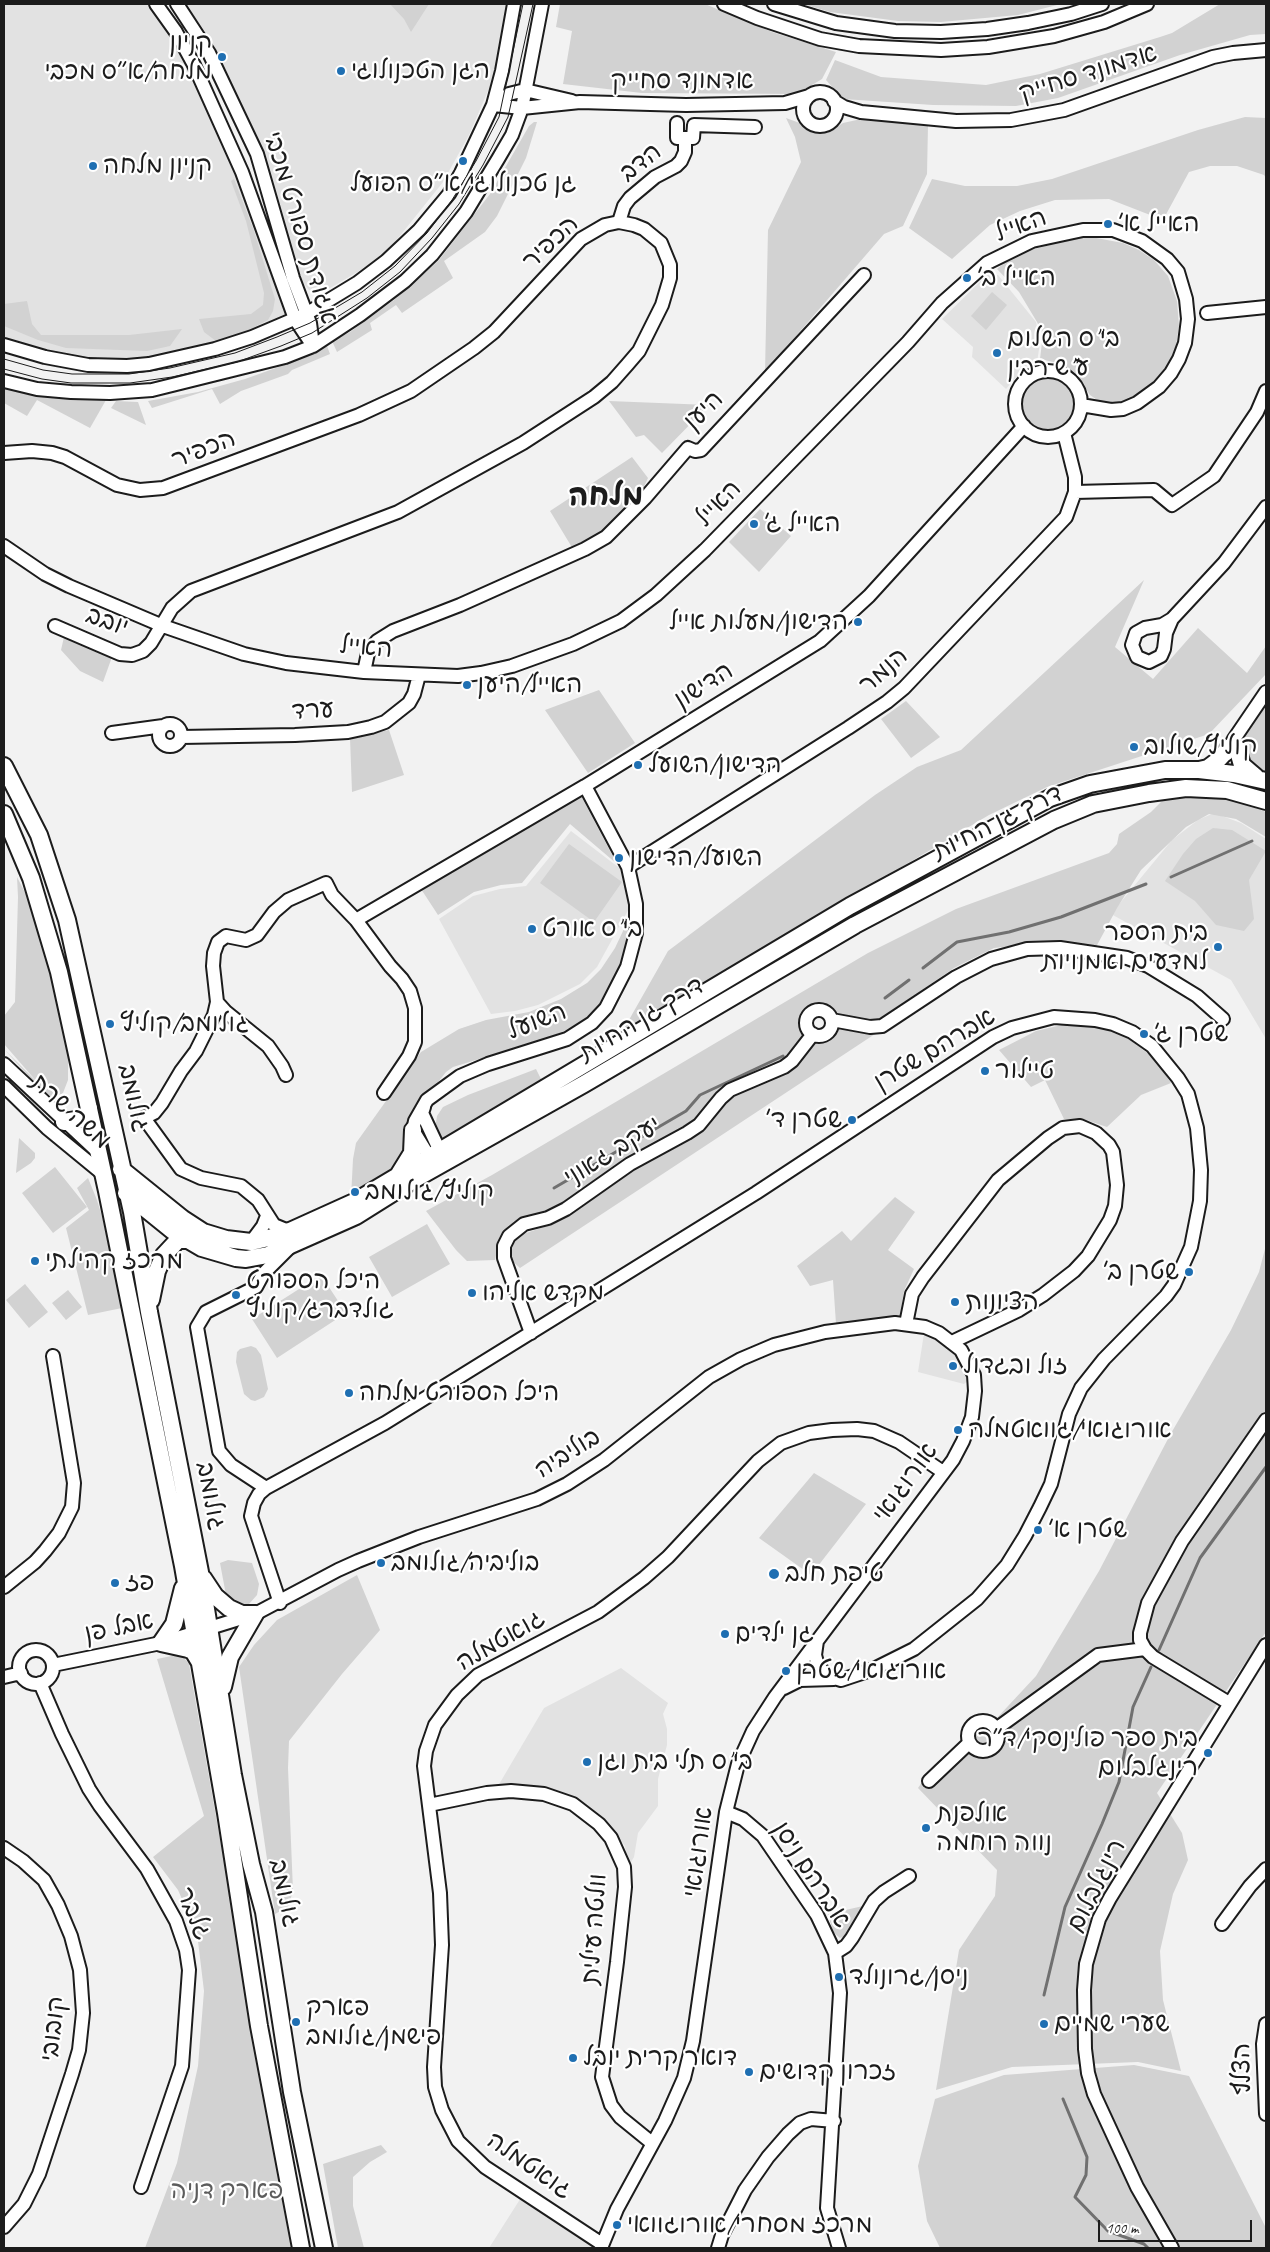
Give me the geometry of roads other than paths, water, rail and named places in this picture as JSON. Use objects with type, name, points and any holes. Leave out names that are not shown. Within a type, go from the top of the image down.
[{"type":"main road","points":[[1199,770],[1208,768],[1234,749],[1244,768],[1263,780]]},
{"type":"main road","name":"גולומב","points":[[4,766],[39,835],[67,920],[124,1171],[149,1312],[200,1572],[202,1631],[200,1661],[259,2026],[301,2248]]},
{"type":"main road","name":"דרך גן החיות","points":[[103,1174],[128,1196],[187,1240],[208,1250],[236,1258],[256,1258],[291,1246],[356,1216],[415,1179],[436,1159],[850,906],[1050,798],[1090,784],[1165,770],[1199,770],[1228,773],[1263,780]]},
{"type":"main road","name":"דרך גן החיות","points":[[124,1171],[175,1213],[203,1232],[226,1239],[251,1242],[271,1238],[296,1229],[354,1202],[399,1175],[436,1159],[855,924],[1054,820],[1093,804],[1149,792],[1186,788],[1227,790],[1266,801]]},
{"type":"main road","name":"גולומב","points":[[4,814],[18,844],[42,910],[59,972],[184,1566],[221,1700],[242,1824],[264,1912],[292,2092],[324,2248]]},
{"type":"main road","points":[[64,1122],[81,1119],[88,1113],[89,1108]]},
{"type":"main road","points":[[399,1175],[412,1153],[413,1130]]},
{"type":"main road","name":"משה שרת","points":[[98,1151],[124,1171]]},
{"type":"main road","points":[[149,1312],[157,1272],[164,1255],[178,1240],[187,1240]]},
{"type":"main road","points":[[184,1566],[182,1597],[178,1612],[174,1624],[161,1643],[193,1651],[200,1661]]},
{"type":"main road","points":[[200,1572],[209,1588],[222,1602],[242,1614],[255,1614]]},
{"type":"main road","points":[[221,1700],[230,1657],[255,1614]]},
{"type":"street","name":"אגודת ספורט מכבי","points":[[156,4],[176,32],[194,65],[232,150],[313,346]]},
{"type":"street","name":"אגודת ספורט מכבי","points":[[177,4],[209,53],[251,141],[260,164],[294,278],[301,316]]},
{"type":"street","points":[[4,345],[68,363],[127,366],[149,364],[219,348],[301,316],[372,272],[419,230],[448,194],[461,173],[493,105],[502,71],[514,4]]},
{"type":"street","points":[[4,381],[32,388],[71,392],[110,393],[152,390],[279,359],[313,346],[341,329],[393,292],[432,255],[474,200],[509,140],[522,108],[527,90],[542,4]]},
{"type":"street","points":[[724,4],[757,18],[820,39],[859,46],[941,50],[988,47],[1054,36],[1104,22],[1147,4]]},
{"type":"street","points":[[774,4],[836,23],[895,31],[941,32],[986,29],[1028,23],[1071,14],[1102,4]]},
{"type":"street","name":"אדמונד סחייק","points":[[834,101],[847,108],[861,112],[962,122],[1024,119],[1064,110],[1214,57],[1242,51],[1266,50]]},
{"type":"street","points":[[493,105],[512,93],[527,90]]},
{"type":"street","name":"אדמונד סחייק","points":[[527,90],[580,102]]},
{"type":"street","points":[[816,92],[824,93],[834,101],[836,111],[832,120],[825,125],[818,126],[810,123],[805,117],[803,107],[809,96],[816,92]]},
{"type":"street","name":"אדמונד סחייק","points":[[493,105],[522,108],[580,102],[686,105],[785,103],[809,96]]},
{"type":"street","name":"אדמונד סחייק","points":[[785,103],[797,109],[805,117]]},
{"type":"street","name":"אדמונד סחייק","points":[[832,120],[846,114],[861,112]]},
{"type":"street","name":"הדב","points":[[677,123],[677,138],[693,138],[694,126],[755,127]]},
{"type":"street","name":"הדב","points":[[619,222],[624,206],[630,198],[655,177],[676,166],[682,160],[684,138]]},
{"type":"street","name":"הכפיר","points":[[4,453],[32,451],[52,453],[65,457],[116,485],[140,490],[163,488],[187,481],[359,416],[411,391],[494,332],[581,239],[605,225],[619,222],[634,225],[644,229],[660,243],[670,264],[670,278],[662,305],[639,351],[612,382],[594,397],[523,443],[398,512],[191,592],[172,608],[162,626]]},
{"type":"street","name":"האייל","points":[[4,546],[24,561],[69,586],[162,626],[244,654],[286,662],[364,672],[458,676],[512,666],[573,644],[621,621],[656,596],[705,550],[908,342],[942,303],[987,263],[1032,241],[1083,230],[1113,230],[1142,241],[1167,259],[1178,272],[1186,299],[1188,320],[1185,342],[1179,359],[1171,373],[1159,388],[1137,403],[1123,409],[1111,410],[1082,405]]},
{"type":"street","name":"היען","points":[[364,672],[368,653],[378,640],[393,631],[460,605],[585,549],[606,537],[639,504],[688,448],[695,451],[701,450],[864,275]]},
{"type":"street","points":[[1207,313],[1266,307]]},
{"type":"street","points":[[4,350],[24,352]]},
{"type":"street","points":[[1040,371],[1056,371],[1066,376],[1075,384],[1080,393],[1082,405],[1078,418],[1064,433],[1053,437],[1036,435],[1024,426],[1015,409],[1015,396],[1020,385],[1029,376],[1040,371]]},
{"type":"street","points":[[1075,492],[1154,490],[1172,505],[1214,476],[1257,412],[1266,391]]},
{"type":"street","name":"הדישון","points":[[356,920],[586,786],[820,641],[836,629],[869,596],[1024,426]]},
{"type":"street","name":"הנמר","points":[[628,867],[888,702],[904,688],[1066,517],[1075,492],[1074,476],[1064,433]]},
{"type":"street","points":[[1172,619],[1224,563],[1266,507]]},
{"type":"street","name":"האייל","points":[[4,539],[24,561]]},
{"type":"street","name":"יובב","points":[[55,626],[120,654],[132,654],[147,647],[162,626]]},
{"type":"street","name":"ערד","points":[[112,733],[163,726],[159,734],[164,743],[174,745],[181,736],[295,736],[348,732],[385,722],[409,703],[414,694],[419,675]]},
{"type":"street","points":[[1227,790],[1228,773],[1241,730],[1266,692]]},
{"type":"street","name":"השועל","points":[[413,1130],[415,1121],[427,1100],[460,1076],[488,1064],[567,1039],[592,1023],[606,1008],[627,967],[636,934],[636,904],[628,867],[586,786]]},
{"type":"street","points":[[296,1229],[278,1228],[274,1225],[258,1200],[241,1186],[201,1178],[181,1169],[144,1118],[158,1108],[196,1051],[214,1015],[217,1002],[213,966],[214,953],[218,942],[226,936],[233,939],[246,940],[258,935],[274,912],[288,900],[326,883],[332,895],[356,920],[410,990],[415,1008],[415,1042],[409,1056],[384,1093]]},
{"type":"street","points":[[832,1020],[870,1027],[882,1026],[904,1013],[956,976],[991,959],[1027,950],[1060,948],[1127,958],[1148,966],[1197,996],[1223,1018]]},
{"type":"street","points":[[217,1002],[226,1012],[268,1046],[286,1075]]},
{"type":"street","points":[[823,1010],[827,1012],[832,1020],[831,1028],[826,1034],[813,1034],[806,1024],[807,1020],[813,1011],[823,1010]]},
{"type":"street","name":"אברהם שטרן","points":[[280,1602],[251,1516],[254,1503],[266,1488],[385,1423],[756,1193],[971,1049],[1012,1028],[1054,1017],[1095,1020],[1113,1024],[1132,1032],[1152,1046],[1164,1058],[1188,1094],[1197,1128],[1201,1152],[1200,1201],[1186,1262],[1166,1296],[1104,1360],[1081,1388],[1069,1414],[1050,1484],[1025,1536],[1006,1565],[977,1599],[914,1649],[874,1669],[841,1680],[800,1680],[779,1691]]},
{"type":"street","name":"יעקב גאוני","points":[[531,1333],[504,1258],[504,1246],[509,1236],[524,1224],[548,1218],[566,1209],[630,1164],[687,1133],[699,1125],[730,1090],[784,1067],[792,1061],[813,1034]]},
{"type":"street","name":"משה שרת","points":[[4,1064],[64,1122],[98,1151]]},
{"type":"street","name":"משה שרת","points":[[4,1086],[48,1128],[103,1174]]},
{"type":"street","points":[[427,1100],[422,1113],[433,1135],[436,1159]]},
{"type":"street","points":[[906,1324],[912,1294],[998,1180],[1048,1138],[1063,1128],[1080,1126],[1096,1133],[1109,1145],[1113,1152],[1117,1185],[1115,1206],[1110,1220],[1088,1256],[1074,1271],[1043,1295],[1018,1310],[952,1342]]},
{"type":"street","points":[[413,1130],[436,1159]]},
{"type":"street","points":[[251,1242],[263,1226],[267,1216]]},
{"type":"street","points":[[266,1488],[231,1466],[220,1451],[197,1334],[199,1321],[206,1312],[253,1290],[259,1284],[261,1277],[291,1246]]},
{"type":"street","points":[[236,1258],[255,1268],[261,1277]]},
{"type":"street","name":"בוליביה","points":[[202,1631],[255,1614],[338,1570],[376,1554],[428,1534],[518,1506],[559,1488],[604,1460],[709,1377],[757,1351],[832,1331],[895,1323],[925,1327],[952,1342]]},
{"type":"street","name":"אורוגואי","points":[[602,2246],[618,2209],[680,2089],[693,2041],[726,1812],[734,1775],[744,1749],[753,1731],[779,1691],[943,1472],[963,1441],[974,1406],[974,1375],[961,1350],[952,1342]]},
{"type":"street","points":[[4,1587],[35,1562],[45,1551],[59,1532],[72,1507],[74,1483],[54,1356]]},
{"type":"street","points":[[1229,1703],[1162,1663],[1144,1649],[1140,1640],[1142,1623],[1158,1582],[1182,1542],[1266,1420]]},
{"type":"street","name":"גואטמלה","points":[[602,2246],[485,2167],[458,2141],[442,2110],[436,2087],[434,2042],[442,1945],[440,1893],[424,1766],[430,1737],[446,1708],[466,1684],[492,1667],[598,1612],[634,1587],[668,1557],[758,1461],[781,1443],[809,1433],[857,1429],[874,1431],[900,1442],[943,1472]]},
{"type":"street","name":"אבל פן","points":[[53,1665],[161,1643],[202,1631]]},
{"type":"street","points":[[816,1641],[815,1655],[818,1666],[828,1676],[841,1680]]},
{"type":"street","name":"רינגלבלום","points":[[1172,2248],[1137,2187],[1094,2094],[1085,2060],[1084,1990],[1086,1964],[1099,1919],[1122,1878],[1266,1645]]},
{"type":"street","points":[[996,1729],[1098,1655],[1144,1649]]},
{"type":"street","points":[[35,1650],[46,1653],[53,1665],[49,1678],[40,1683],[30,1682],[21,1672],[21,1660],[29,1652],[35,1650]]},
{"type":"street","points":[[4,1677],[21,1672]]},
{"type":"street","name":"גלבר","points":[[40,1683],[64,1739],[90,1789],[100,1806],[147,1869],[176,1921],[186,1950],[189,1970],[182,2066],[141,2187]]},
{"type":"street","points":[[984,1721],[993,1725],[996,1729],[996,1743],[990,1750],[976,1750],[969,1743],[968,1732],[974,1724],[984,1721]]},
{"type":"street","points":[[930,1781],[969,1743]]},
{"type":"street","name":"וולטה עילית","points":[[428,1805],[487,1793],[511,1791],[544,1794],[573,1804],[599,1824],[611,1838],[624,1867],[625,1887],[618,1962],[604,2048],[602,2077],[612,2105],[620,2117],[652,2144]]},
{"type":"street","name":"אברהם ניסן","points":[[726,1812],[743,1819],[763,1836],[817,1915],[835,1953],[840,1993],[834,2121],[828,2164],[827,2208],[839,2248]]},
{"type":"street","name":"קובובי","points":[[4,1848],[23,1861],[44,1880],[58,1905],[71,1936],[80,1970],[83,2013],[79,2050],[39,2174],[24,2204],[4,2226]]},
{"type":"street","points":[[1222,1924],[1250,1886],[1266,1869]]},
{"type":"street","points":[[835,1953],[846,1946],[852,1938],[874,1900],[909,1876]]},
{"type":"street","name":"הצלף","points":[[1266,2024],[1263,2044],[1266,2114]]},
{"type":"street","points":[[718,2248],[722,2235],[745,2190],[768,2157],[788,2134],[811,2118],[834,2121]]},
{"type":"waterway","points":[[1171,877],[1252,841]]},
{"type":"waterway","points":[[923,968],[957,942],[1009,932],[1061,917],[1146,884]]},
{"type":"waterway","points":[[885,998],[909,980]]},
{"type":"waterway","points":[[554,1188],[686,1111],[700,1095],[783,1056]]},
{"type":"waterway","points":[[1159,1650],[1200,1558],[1266,1467]]},
{"type":"waterway","points":[[1044,1995],[1065,1907],[1119,1782],[1133,1707],[1151,1667]]},
{"type":"waterway","points":[[1063,2099],[1087,2157],[1086,2175],[1075,2197],[1108,2231],[1144,2244],[1148,2248]]},
{"type":"tram line","points":[[4,359],[43,370],[72,374],[129,374],[170,368],[235,353],[277,337],[310,323],[362,292],[395,266],[427,233],[452,200],[476,161],[499,117],[523,4]]},
{"type":"tram line","points":[[4,369],[42,379],[71,383],[130,383],[172,377],[237,362],[281,346],[312,333],[367,298],[400,272],[432,238],[459,204],[483,165],[508,117],[533,4]]},
{"type":"place","name":"קניון מלחה/א״ס מכבי","points":[[222,57]]},
{"type":"place","name":"הגן הטכנולוגי","points":[[341,71]]},
{"type":"place","name":"גן טכנולוגי/א״ס הפועל","points":[[463,161]]},
{"type":"place","name":"קניון מלחה","points":[[93,166]]},
{"type":"place","name":"האייל א׳","points":[[1108,224]]},
{"type":"place","name":"האייל ב׳","points":[[967,278]]},
{"type":"place","name":"בי\"ס השלום ע\"ש רבין","points":[[997,353]]},
{"type":"place","name":"האייל ג׳","points":[[754,524]]},
{"type":"place","name":"הדישון/מעלות אייל","points":[[858,622]]},
{"type":"place","name":"האייל/היען","points":[[467,685]]},
{"type":"place","name":"קוליץ/שולוב","points":[[1134,747]]},
{"type":"place","name":"הדישון/השועל","points":[[638,765]]},
{"type":"place","name":"השועל/הדישון","points":[[619,858]]},
{"type":"place","name":"בי\"ס אורט","points":[[532,929]]},
{"type":"place","name":"בית הספר למדעים ואמנויות","points":[[1218,947]]},
{"type":"place","name":"גולומב/קוליץ","points":[[110,1024]]},
{"type":"place","name":"שטרן ג׳","points":[[1144,1034]]},
{"type":"place","name":"טיילור","points":[[985,1071]]},
{"type":"place","name":"שטרן ד׳","points":[[852,1120]]},
{"type":"place","name":"קוליץ/גולומב","points":[[355,1192]]},
{"type":"place","name":"מרכז קהילתי","points":[[35,1261]]},
{"type":"place","name":"שטרן ב׳","points":[[1189,1272]]},
{"type":"place","name":"מקדש אליהו","points":[[472,1293]]},
{"type":"place","name":"היכל הספורט גולדברג/קוליץ","points":[[236,1295]]},
{"type":"place","name":"הציונות","points":[[955,1302]]},
{"type":"place","name":"זול ובגדול","points":[[953,1366]]},
{"type":"place","name":"היכל הספורט מלחה","points":[[349,1393]]},
{"type":"place","name":"אורוגואי/גוואטמלה","points":[[958,1430]]},
{"type":"place","name":"שטרן א׳","points":[[1038,1530]]},
{"type":"place","name":"בוליביה/גולומב","points":[[381,1563]]},
{"type":"place","name":"טיפת חלב","points":[[774,1574]]},
{"type":"place","name":"פז","points":[[115,1583]]},
{"type":"place","name":"גן ילדים","points":[[725,1634]]},
{"type":"place","name":"אורוגואי/שטרן","points":[[786,1671]]},
{"type":"place","name":"בית ספר פולינסקי/ד״ר רינגלבלום","points":[[1208,1753]]},
{"type":"place","name":"בי\"ס תלי בית וגן","points":[[587,1762]]},
{"type":"place","name":"אולפנת נווה רוחמה","points":[[926,1828]]},
{"type":"place","name":"ניסן/גרונולד","points":[[839,1977]]},
{"type":"place","name":"פארק פישמן/גולומב","points":[[296,2022]]},
{"type":"place","name":"שערי שמיים","points":[[1044,2024]]},
{"type":"place","name":"דואר קרית יובל","points":[[573,2058]]},
{"type":"place","name":"זכרון קדושים","points":[[749,2072]]},
{"type":"place","name":"מרכז מסחרי/אורוגוואי","points":[[617,2225]]},
{"type":"district","name":"מלחה","points":[[606,497]]},
{"type":"park label","name":"פארק דניה","points":[[227,2191]]}]
